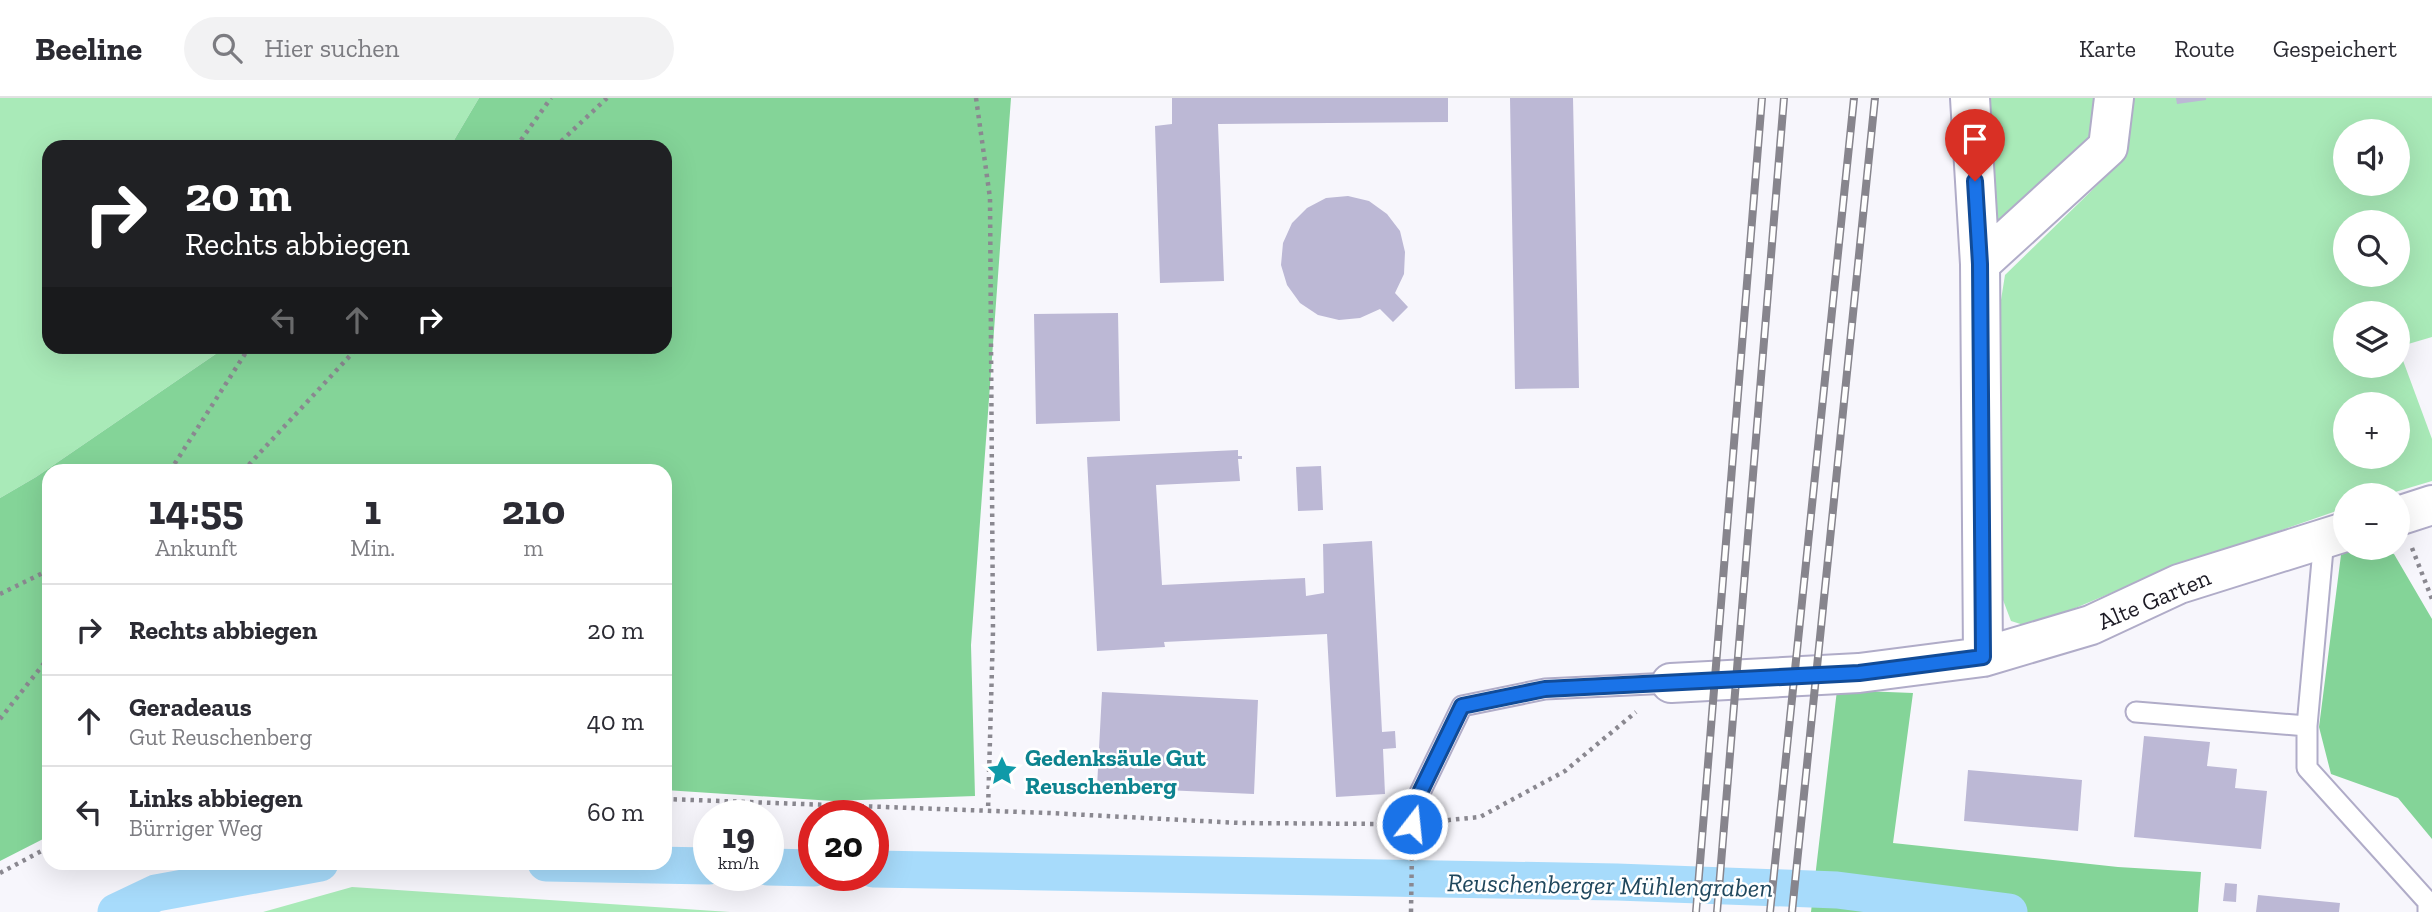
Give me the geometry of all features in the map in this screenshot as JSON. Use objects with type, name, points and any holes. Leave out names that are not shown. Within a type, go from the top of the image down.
[{"type":"street","points":[[1970,98],[1980,264],[1983,657]]},
{"type":"street","points":[[1980,264],[2108,147],[2114,98]]},
{"type":"street","name":"Alte Garten","points":[[1671,683],[1859,673],[1983,657],[2091,625],[2179,584],[2333,536]]},
{"type":"lane","name":"Alte Garten","points":[[2333,549],[2307,726],[2307,768],[2428,907]]},
{"type":"lane","points":[[1412,824],[1414,805],[1462,706],[1545,689],[1671,683]]},
{"type":"lane","points":[[2136,712],[2307,726]]},
{"type":"path","points":[[521,140],[551,98]]},
{"type":"path","points":[[562,140],[607,98]]},
{"type":"path","points":[[976,98],[989,198],[993,631],[988,811]]},
{"type":"path","points":[[174,464],[245,354]]},
{"type":"path","points":[[249,464],[352,354]]},
{"type":"path","points":[[2410,512],[2432,599]]},
{"type":"path","points":[[0,594],[42,573]]},
{"type":"path","points":[[0,719],[42,666]]},
{"type":"path","points":[[672,799],[1241,823],[1412,824],[1480,817],[1565,771],[1671,683]]},
{"type":"path","points":[[1411,912],[1412,848]]},
{"type":"path","points":[[0,873],[42,851]]},
{"type":"green space","points":[[0,98],[479,98],[454,140],[42,140],[42,354],[216,354],[55,464],[42,464],[42,473],[0,498]]},
{"type":"green space","points":[[479,98],[1011,98],[971,645],[975,796],[818,800],[672,790],[672,464],[55,464],[216,354],[672,354],[672,140],[454,140]]},
{"type":"green space","points":[[1990,98],[2104,98],[2098,137],[1996,225],[1990,203]]},
{"type":"green space","points":[[2130,98],[2432,98],[2432,337],[2410,343],[2410,301],[2333,301],[2333,378],[2409,378],[2432,439],[2432,481],[2410,488],[2410,483],[2333,483],[2333,512],[2161,572],[2030,627],[2011,621],[2003,600],[1996,331],[2005,275],[2121,162]]},
{"type":"green space","points":[[42,473],[42,840],[0,861],[0,498]]},
{"type":"green space","points":[[2340,560],[2398,560],[2432,619],[2432,839],[2398,798],[2331,774],[2319,727]]},
{"type":"green space","points":[[1837,690],[1913,693],[1893,843],[2118,867],[2201,872],[2198,912],[1811,912]]},
{"type":"green space","points":[[352,887],[730,912],[263,912]]},
{"type":"building","points":[[1172,98],[1448,98],[1448,122],[1218,124],[1224,281],[1160,283],[1155,126],[1172,124]]},
{"type":"building","points":[[1510,98],[1573,98],[1579,388],[1515,389]]},
{"type":"building","points":[[2176,98],[2206,98],[2206,100],[2177,104]]},
{"type":"building","points":[[1348,196],[1369,201],[1387,214],[1400,231],[1405,252],[1404,274],[1395,293],[1408,307],[1393,322],[1380,309],[1360,318],[1339,320],[1318,315],[1300,303],[1287,285],[1281,265],[1283,243],[1292,223],[1307,208],[1326,198]]},
{"type":"building","points":[[1118,313],[1120,421],[1036,424],[1034,314]]},
{"type":"building","points":[[1238,450],[1238,456],[1242,456],[1242,459],[1238,459],[1240,481],[1156,485],[1162,585],[1305,578],[1306,596],[1324,593],[1323,544],[1372,541],[1382,732],[1395,731],[1396,748],[1383,749],[1385,794],[1336,797],[1327,634],[1164,642],[1165,647],[1097,651],[1087,457]]},
{"type":"building","points":[[1321,466],[1323,510],[1298,511],[1296,467]]},
{"type":"building","points":[[1102,692],[1258,700],[1254,794],[1097,787]]},
{"type":"building","points":[[2144,736],[2210,742],[2207,766],[2237,769],[2235,788],[2267,791],[2261,849],[2134,837]]},
{"type":"building","points":[[1968,770],[2082,780],[2078,831],[1964,821]]},
{"type":"building","points":[[2225,883],[2237,884],[2236,902],[2223,901]]},
{"type":"building","points":[[2258,895],[2340,903],[2339,912],[2256,912]]},
{"type":"waterway","name":"Reuschenberger Mühlengraben","points":[[672,865],[693,866]]},
{"type":"waterway","name":"Reuschenberger Mühlengraben","points":[[784,867],[798,868]]},
{"type":"waterway","name":"Reuschenberger Mühlengraben","points":[[889,869],[1617,882],[1837,890],[2009,912]]},
{"type":"waterway","name":"Reuschenberger Mühlengraben","points":[[116,912],[156,893],[282,870]]},
{"type":"railway","points":[[1696,912],[1762,98]]},
{"type":"railway","points":[[1717,912],[1784,98]]},
{"type":"railway","points":[[1770,912],[1854,98]]},
{"type":"railway","points":[[1792,912],[1875,98]]},
{"type":"place","name":"Gedenksäule Gut Reuschenberg","points":[[1002,771]]},
{"type":"route","points":[[1412,824],[1414,805],[1462,706],[1545,689],[1859,673],[1983,657],[1980,264],[1975,181]]}]
